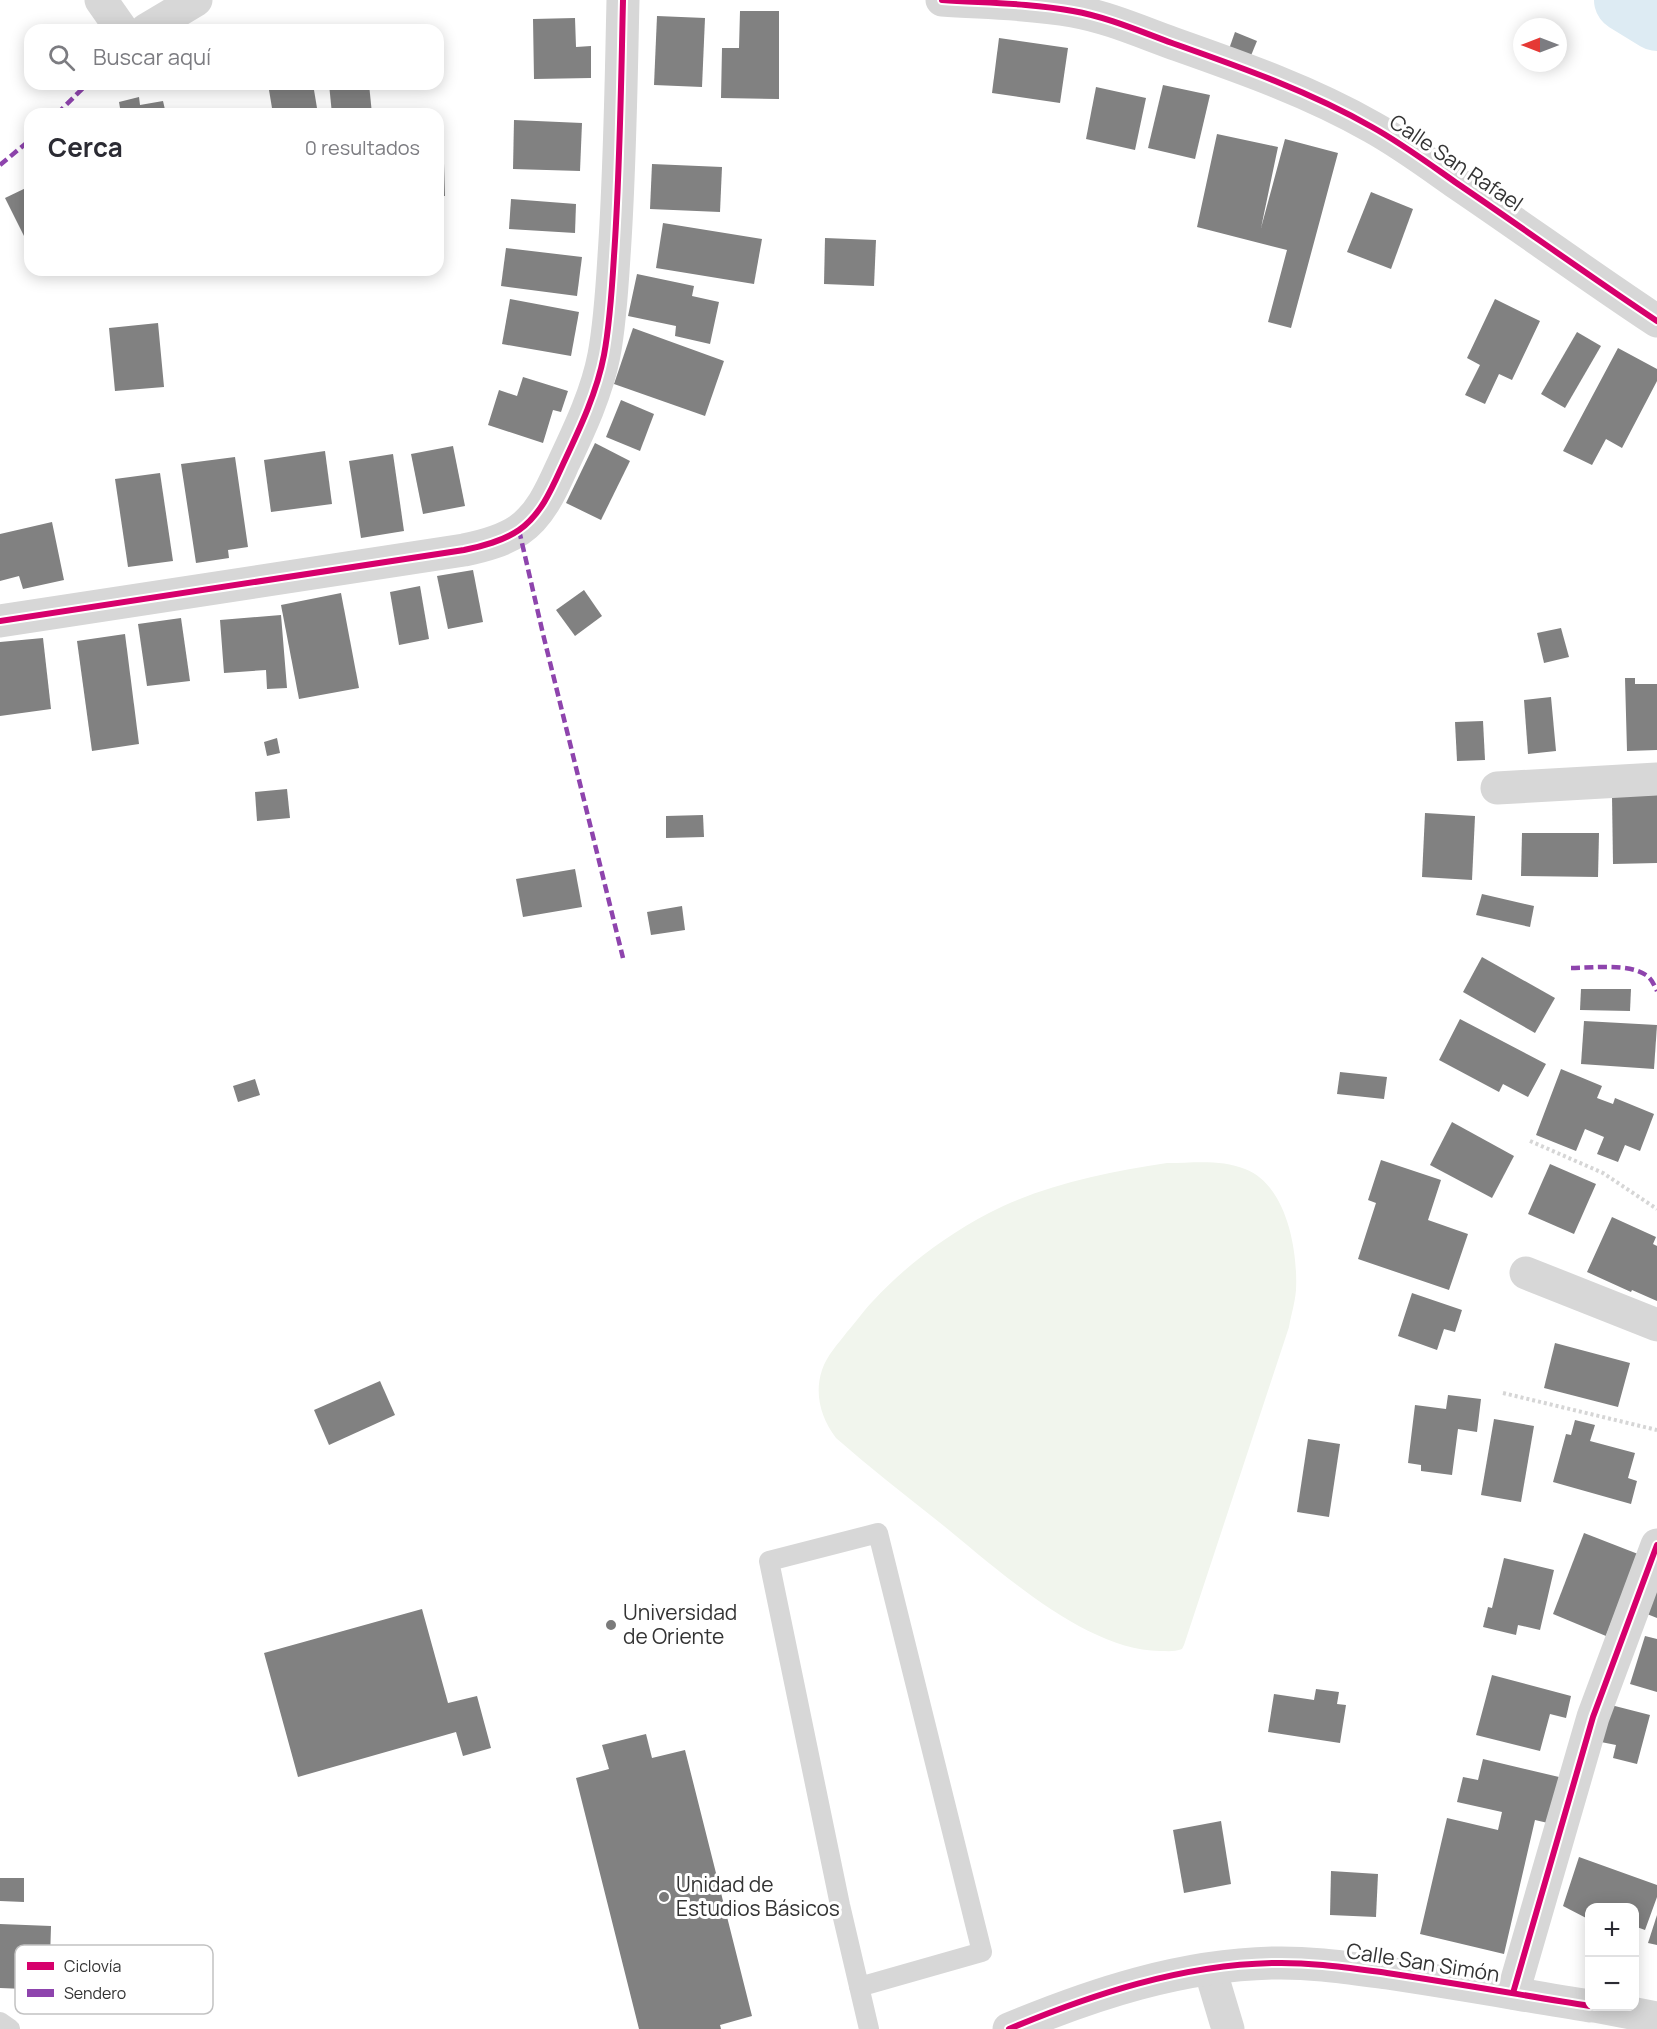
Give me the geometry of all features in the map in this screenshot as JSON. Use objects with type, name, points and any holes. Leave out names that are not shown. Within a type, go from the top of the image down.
[{"type":"street","points":[[101,0],[118,24]]},
{"type":"street","points":[[156,24],[196,0]]},
{"type":"street","points":[[0,621],[464,550],[494,543],[519,530],[536,515],[553,487],[578,434],[604,357],[617,215],[623,0]]},
{"type":"street","name":"Calle San Rafael","points":[[942,0],[1035,6],[1101,18],[1251,70],[1325,103],[1373,127],[1415,154],[1603,286],[1657,321]]},
{"type":"street","points":[[1497,788],[1657,779]]},
{"type":"street","points":[[1526,1273],[1657,1325]]},
{"type":"street","points":[[1513,1993],[1593,1717],[1657,1545]]},
{"type":"street","name":"Calle San Simón","points":[[1009,2029],[1061,2007],[1171,1974],[1274,1963],[1334,1966],[1585,2005]]},
{"type":"street","points":[[1210,1969],[1228,2029]]},
{"type":"street","points":[[1618,2011],[1657,2018]]},
{"type":"lane","points":[[859,1987],[982,1952],[878,1533],[769,1561],[840,1905],[859,1987],[869,2029]]},
{"type":"lane","points":[[0,2022],[10,2029]]},
{"type":"path","points":[[1530,1141],[1603,1173],[1657,1209]]},
{"type":"path","points":[[1503,1393],[1657,1430]]},
{"type":"shaded area","points":[[1167,1163],[1226,1164],[1245,1169],[1259,1177],[1271,1189],[1287,1221],[1292,1239],[1296,1274],[1289,1327],[1184,1645],[1177,1651],[1131,1647],[1102,1637],[1042,1603],[1014,1583],[836,1438],[826,1422],[819,1397],[822,1370],[836,1345],[885,1288],[927,1252],[958,1231],[1010,1203],[1053,1187],[1099,1175]]},
{"type":"building","points":[[740,11],[779,11],[779,99],[721,98],[722,48],[739,48]]},
{"type":"building","points":[[657,16],[705,18],[702,87],[654,85]]},
{"type":"building","points":[[575,18],[576,47],[591,46],[591,78],[534,79],[533,19]]},
{"type":"building","points":[[1235,32],[1257,41],[1250,58],[1229,49]]},
{"type":"building","points":[[999,38],[1068,48],[1060,103],[992,93]]},
{"type":"building","points":[[1163,85],[1210,95],[1195,159],[1148,148]]},
{"type":"building","points":[[1096,87],[1146,98],[1135,150],[1086,139]]},
{"type":"building","points":[[269,90],[314,90],[317,108],[272,108]]},
{"type":"building","points":[[330,90],[370,90],[371,108],[331,108]]},
{"type":"building","points":[[139,97],[140,105],[163,101],[165,108],[120,108],[119,102]]},
{"type":"building","points":[[514,120],[582,123],[580,171],[513,169]]},
{"type":"building","points":[[1217,134],[1278,147],[1261,228],[1285,139],[1338,153],[1291,328],[1268,322],[1287,250],[1197,227]]},
{"type":"building","points":[[652,164],[722,167],[720,212],[650,209]]},
{"type":"building","points":[[24,189],[24,236],[5,198]]},
{"type":"building","points":[[1371,192],[1413,209],[1391,269],[1347,252]]},
{"type":"building","points":[[511,199],[576,204],[575,233],[509,229]]},
{"type":"building","points":[[663,223],[762,239],[754,284],[656,268]]},
{"type":"building","points":[[825,238],[876,240],[874,286],[824,284]]},
{"type":"building","points":[[506,248],[582,257],[577,296],[501,286]]},
{"type":"building","points":[[637,274],[694,286],[692,296],[719,302],[710,344],[675,336],[676,326],[628,316]]},
{"type":"building","points":[[510,299],[579,312],[571,356],[502,344]]},
{"type":"building","points":[[1495,299],[1540,321],[1512,380],[1499,374],[1485,404],[1465,395],[1480,365],[1467,358]]},
{"type":"building","points":[[158,323],[164,387],[115,391],[109,328]]},
{"type":"building","points":[[633,328],[724,361],[705,416],[614,384]]},
{"type":"building","points":[[1577,332],[1601,346],[1565,408],[1541,394]]},
{"type":"building","points":[[1618,348],[1657,369],[1657,381],[1622,448],[1606,439],[1592,465],[1563,451]]},
{"type":"building","points":[[523,377],[568,391],[561,412],[553,410],[543,443],[488,425],[499,390],[517,396]]},
{"type":"building","points":[[621,400],[654,414],[640,451],[606,437]]},
{"type":"building","points":[[595,443],[630,461],[601,520],[566,503]]},
{"type":"building","points":[[453,446],[465,506],[423,514],[411,454]]},
{"type":"building","points":[[325,451],[332,504],[271,512],[264,460]]},
{"type":"building","points":[[393,454],[404,531],[361,538],[349,461]]},
{"type":"building","points":[[235,457],[248,547],[228,550],[229,558],[196,563],[181,464]]},
{"type":"building","points":[[160,473],[173,561],[128,567],[115,479]]},
{"type":"building","points":[[52,522],[64,580],[23,589],[19,576],[0,581],[0,534]]},
{"type":"building","points":[[473,570],[483,622],[448,629],[437,576]]},
{"type":"building","points":[[420,586],[429,639],[399,645],[390,592]]},
{"type":"building","points":[[584,590],[602,616],[575,636],[556,610]]},
{"type":"building","points":[[341,593],[359,688],[299,699],[281,605]]},
{"type":"building","points":[[281,615],[287,688],[267,689],[266,670],[224,673],[220,620]]},
{"type":"building","points":[[181,618],[190,681],[147,686],[138,624]]},
{"type":"building","points":[[1561,628],[1569,657],[1544,663],[1537,633]]},
{"type":"building","points":[[125,634],[139,744],[92,751],[77,641]]},
{"type":"building","points":[[43,638],[51,709],[0,716],[0,642]]},
{"type":"building","points":[[1625,678],[1635,678],[1635,684],[1657,684],[1657,750],[1627,751]]},
{"type":"building","points":[[1551,697],[1556,751],[1528,754],[1524,700]]},
{"type":"building","points":[[1483,721],[1485,760],[1457,761],[1455,722]]},
{"type":"building","points":[[277,738],[280,753],[267,756],[264,742]]},
{"type":"building","points":[[287,789],[290,818],[257,821],[255,792]]},
{"type":"building","points":[[1657,795],[1657,863],[1613,864],[1612,796]]},
{"type":"building","points":[[1425,813],[1475,816],[1472,880],[1422,877]]},
{"type":"building","points":[[703,815],[704,837],[666,838],[666,816]]},
{"type":"building","points":[[1522,833],[1599,833],[1598,877],[1521,876]]},
{"type":"building","points":[[575,869],[582,907],[523,917],[516,879]]},
{"type":"building","points":[[1482,894],[1534,906],[1530,927],[1476,915]]},
{"type":"building","points":[[682,906],[685,930],[651,935],[647,912]]},
{"type":"building","points":[[1482,957],[1555,998],[1535,1033],[1463,992]]},
{"type":"building","points":[[1581,989],[1631,989],[1630,1011],[1580,1010]]},
{"type":"building","points":[[1460,1019],[1546,1064],[1528,1097],[1503,1084],[1499,1092],[1439,1060]]},
{"type":"building","points":[[1584,1021],[1657,1025],[1654,1069],[1581,1064]]},
{"type":"building","points":[[1561,1069],[1602,1086],[1597,1098],[1613,1104],[1615,1098],[1654,1114],[1640,1151],[1625,1145],[1618,1162],[1597,1154],[1604,1137],[1585,1129],[1576,1151],[1536,1135]]},
{"type":"building","points":[[1340,1072],[1387,1077],[1384,1099],[1337,1094]]},
{"type":"building","points":[[255,1079],[260,1095],[238,1102],[233,1086]]},
{"type":"building","points":[[1452,1122],[1514,1156],[1492,1198],[1430,1165]]},
{"type":"building","points":[[1381,1160],[1441,1180],[1428,1220],[1468,1234],[1449,1290],[1358,1259],[1376,1203],[1368,1200]]},
{"type":"building","points":[[1550,1164],[1596,1184],[1574,1234],[1528,1214]]},
{"type":"building","points":[[1612,1217],[1656,1237],[1653,1244],[1657,1246],[1657,1301],[1587,1272]]},
{"type":"building","points":[[1412,1293],[1462,1310],[1455,1332],[1444,1329],[1437,1350],[1398,1336]]},
{"type":"building","points":[[1555,1343],[1630,1363],[1618,1407],[1544,1388]]},
{"type":"building","points":[[380,1381],[395,1415],[329,1445],[314,1410]]},
{"type":"building","points":[[1448,1395],[1481,1399],[1477,1432],[1458,1429],[1452,1475],[1421,1471],[1421,1465],[1408,1463],[1415,1405],[1446,1409]]},
{"type":"building","points":[[1494,1419],[1534,1426],[1521,1502],[1481,1495]]},
{"type":"building","points":[[1575,1420],[1595,1425],[1590,1441],[1635,1453],[1628,1478],[1637,1481],[1631,1504],[1553,1482],[1566,1434],[1571,1435]]},
{"type":"building","points":[[1308,1439],[1340,1444],[1329,1517],[1297,1512]]},
{"type":"building","points":[[1584,1533],[1638,1554],[1606,1636],[1553,1614]]},
{"type":"building","points":[[1504,1558],[1554,1570],[1540,1630],[1518,1625],[1516,1635],[1483,1627],[1488,1607],[1492,1608]]},
{"type":"building","points":[[1657,1585],[1657,1618],[1647,1614]]},
{"type":"building","points":[[422,1609],[448,1703],[477,1696],[491,1748],[463,1756],[456,1732],[298,1777],[264,1653]]},
{"type":"building","points":[[1645,1636],[1657,1639],[1657,1692],[1630,1684]]},
{"type":"building","points":[[1492,1675],[1571,1696],[1566,1718],[1550,1714],[1540,1751],[1476,1735]]},
{"type":"building","points":[[1316,1689],[1339,1692],[1337,1704],[1346,1705],[1340,1743],[1268,1732],[1274,1694],[1314,1700]]},
{"type":"building","points":[[1611,1705],[1650,1715],[1637,1764],[1613,1758],[1616,1745],[1601,1742]]},
{"type":"building","name":"Unidad de Estudios Básicos","points":[[646,1734],[652,1758],[685,1750],[752,2016],[720,2025],[721,2029],[639,2029],[576,1778],[609,1769],[602,1745]]},
{"type":"building","points":[[1483,1759],[1559,1777],[1548,1823],[1535,1820],[1504,1954],[1420,1934],[1447,1818],[1498,1830],[1502,1812],[1457,1802],[1463,1777],[1478,1780]]},
{"type":"building","points":[[1221,1821],[1231,1884],[1184,1893],[1173,1830]]},
{"type":"building","points":[[1579,1857],[1657,1885],[1657,1897],[1645,1930],[1639,1928],[1639,1903],[1585,1903],[1585,1917],[1563,1906]]},
{"type":"building","points":[[1331,1871],[1378,1874],[1376,1917],[1330,1915]]},
{"type":"building","points":[[0,1878],[24,1878],[24,1902],[0,1901]]},
{"type":"building","points":[[1657,1915],[1657,1945],[1648,1943]]},
{"type":"building","points":[[0,1924],[51,1926],[50,1945],[15,1945],[15,1989],[0,1988]]},
{"type":"waterway","points":[[1626,0],[1657,19]]},
{"type":"marked path","points":[[63,108],[81,90]]},
{"type":"marked path","points":[[0,165],[24,145]]},
{"type":"marked path","points":[[519,530],[623,958]]},
{"type":"marked path","points":[[1571,968],[1610,967],[1639,971],[1653,982],[1657,991]]},
{"type":"cycle path","points":[[0,621],[464,550],[500,540],[513,534],[527,523],[546,499],[556,481],[592,396],[604,355],[611,306],[616,224],[623,0]]},
{"type":"cycle path","points":[[942,0],[1040,6],[1086,14],[1135,29],[1249,71],[1324,102],[1372,127],[1414,153],[1657,321]]},
{"type":"cycle path","points":[[1513,1993],[1593,1717],[1657,1545]]},
{"type":"cycle path","points":[[1009,2029],[1073,2004],[1138,1984],[1205,1969],[1273,1963],[1344,1967],[1585,2005]]},
{"type":"place","name":"Universidad de Oriente","points":[[611,1625]]},
{"type":"place","name":"Unidad de Estudios Básicos","points":[[664,1897]]}]
